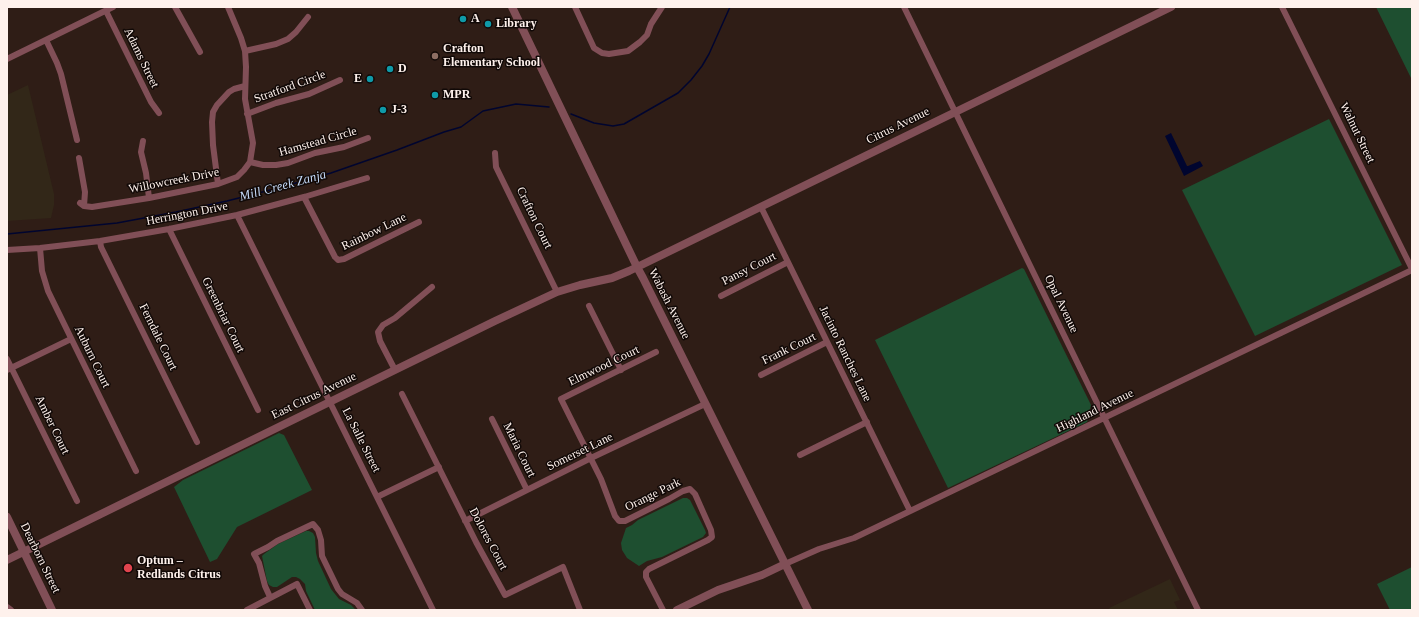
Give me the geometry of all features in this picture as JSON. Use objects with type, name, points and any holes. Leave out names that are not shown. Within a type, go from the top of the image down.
[{"type":"street","points":[[7,59],[113,7]]},
{"type":"street","points":[[175,7],[200,52]]},
{"type":"street","points":[[228,7],[245,51],[245,99],[253,143],[250,162]]},
{"type":"street","name":"Wabash Avenue","points":[[512,7],[636,267],[643,278],[808,610]]},
{"type":"street","points":[[575,7],[594,48],[602,53],[609,54],[628,51],[640,42],[647,35],[651,24],[662,7]]},
{"type":"street","name":"Opal Avenue","points":[[904,7],[1198,610]]},
{"type":"street","name":"Citrus Avenue","points":[[636,267],[1171,7]]},
{"type":"street","name":"Walnut Street","points":[[1282,7],[1412,270]]},
{"type":"street","name":"Adams Street","points":[[106,10],[151,102],[159,113]]},
{"type":"street","points":[[245,51],[276,44],[288,39],[296,32],[308,17]]},
{"type":"street","points":[[46,40],[61,74],[76,140]]},
{"type":"street","name":"Stratford Circle","points":[[247,114],[276,103],[309,94],[340,80]]},
{"type":"street","points":[[218,184],[213,145],[213,112],[228,92],[245,86]]},
{"type":"street","name":"Hamstead Circle","points":[[250,162],[269,165],[288,163],[316,153],[344,147],[368,138]]},
{"type":"street","points":[[142,141],[141,152],[146,173],[149,198]]},
{"type":"street","name":"Crafton Court","points":[[495,153],[496,167],[557,292]]},
{"type":"street","name":"Willowcreek Drive","points":[[79,158],[85,192],[82,204],[92,207],[149,198],[218,184],[236,177],[250,162]]},
{"type":"street","name":"Herrington Drive","points":[[7,250],[100,241],[169,229],[237,215],[366,178]]},
{"type":"street","name":"Rainbow Lane","points":[[304,197],[335,257],[338,260],[344,259],[419,222]]},
{"type":"street","name":"Jacinto Ranches Lane","points":[[761,207],[910,511]]},
{"type":"street","name":"La Salle Street","points":[[237,215],[378,497],[432,610]]},
{"type":"street","name":"Greenbriar Court","points":[[169,229],[258,410]]},
{"type":"street","name":"Ferndale Court","points":[[100,241],[101,247],[197,442]]},
{"type":"street","name":"Auburn Court","points":[[40,248],[42,271],[48,291],[136,472]]},
{"type":"street","name":"Pansy Court","points":[[721,296],[788,262]]},
{"type":"street","name":"East Citrus Avenue","points":[[7,560],[557,292],[612,278],[636,267]]},
{"type":"street","name":"Highland Avenue","points":[[785,564],[819,549],[854,538],[1412,270]]},
{"type":"street","points":[[396,370],[380,341],[378,332],[383,325],[395,318],[432,286]]},
{"type":"street","points":[[588,306],[620,370]]},
{"type":"street","points":[[9,369],[71,339]]},
{"type":"street","name":"Frank Court","points":[[760,375],[827,342]]},
{"type":"street","name":"Elmwood Court","points":[[591,458],[561,399],[656,352]]},
{"type":"street","name":"Amber Court","points":[[7,359],[9,369],[77,501]]},
{"type":"street","name":"Dolores Court","points":[[402,394],[465,521],[505,595],[563,567],[580,610]]},
{"type":"street","name":"Somerset Lane","points":[[465,521],[591,458],[705,404]]},
{"type":"street","name":"Maria Court","points":[[492,419],[527,490]]},
{"type":"street","points":[[800,455],[867,422]]},
{"type":"street","name":"Orange Park","points":[[591,458],[601,479],[615,516],[619,521],[625,521],[682,491],[690,490],[695,494],[711,530],[712,537],[649,568],[646,572],[646,577],[663,610]]},
{"type":"street","points":[[378,497],[439,466]]},
{"type":"street","name":"Dearborn Street","points":[[7,517],[52,610]]},
{"type":"street","points":[[270,597],[265,586],[259,563],[254,554],[268,547],[277,540],[313,524],[318,530],[321,540],[322,556],[338,589],[342,594],[357,603],[362,610]]},
{"type":"street","points":[[677,610],[718,590],[762,575],[785,564]]},
{"type":"street","points":[[247,610],[297,584],[310,610]]},
{"type":"street","points":[[7,607],[11,610]]},
{"type":"shaded area","points":[[28,85],[54,194],[54,205],[51,218],[7,221],[7,95]]},
{"type":"shaded area","points":[[1170,579],[1180,600],[1174,602],[1178,610],[1110,610],[1109,608]]},
{"type":"green space","points":[[1376,7],[1412,7],[1412,78],[1411,78]]},
{"type":"green space","points":[[1329,119],[1402,265],[1255,336],[1182,190]]},
{"type":"green space","points":[[1022,268],[1024,269],[1091,405],[1087,422],[948,488],[875,340]]},
{"type":"green space","points":[[279,433],[284,435],[312,490],[237,527],[217,559],[210,562],[174,487],[183,480]]},
{"type":"green space","points":[[683,498],[690,500],[705,530],[706,533],[703,537],[662,557],[647,561],[639,566],[627,558],[622,550],[621,543],[626,528],[638,520]]},
{"type":"green space","points":[[306,531],[313,533],[315,537],[318,561],[331,589],[339,599],[351,605],[356,610],[315,610],[306,591],[305,584],[296,577],[292,577],[277,587],[269,585],[262,556],[278,544]]},
{"type":"green space","points":[[1412,567],[1412,610],[1390,610],[1377,584]]},
{"type":"water","points":[[1171,133],[1187,166],[1200,161],[1203,166],[1184,176],[1165,136]]},
{"type":"waterway","name":"Mill Creek Zanja","points":[[571,114],[594,123],[613,126],[624,124],[678,93],[702,66],[730,7]]},
{"type":"waterway","name":"Mill Creek Zanja","points":[[7,234],[117,223],[227,201],[331,173],[397,150],[461,127],[483,111],[516,104],[549,107]]},
{"type":"place","name":"A","points":[[463,19]]},
{"type":"place","name":"Library","points":[[488,24]]},
{"type":"place","name":"Crafton Elementary School","points":[[435,56]]},
{"type":"place","name":"D","points":[[390,69]]},
{"type":"place","name":"E","points":[[370,79]]},
{"type":"place","name":"MPR","points":[[435,95]]},
{"type":"place","name":"J-3","points":[[383,110]]},
{"type":"place","name":"Optum – Redlands Citrus","points":[[128,568]]}]
